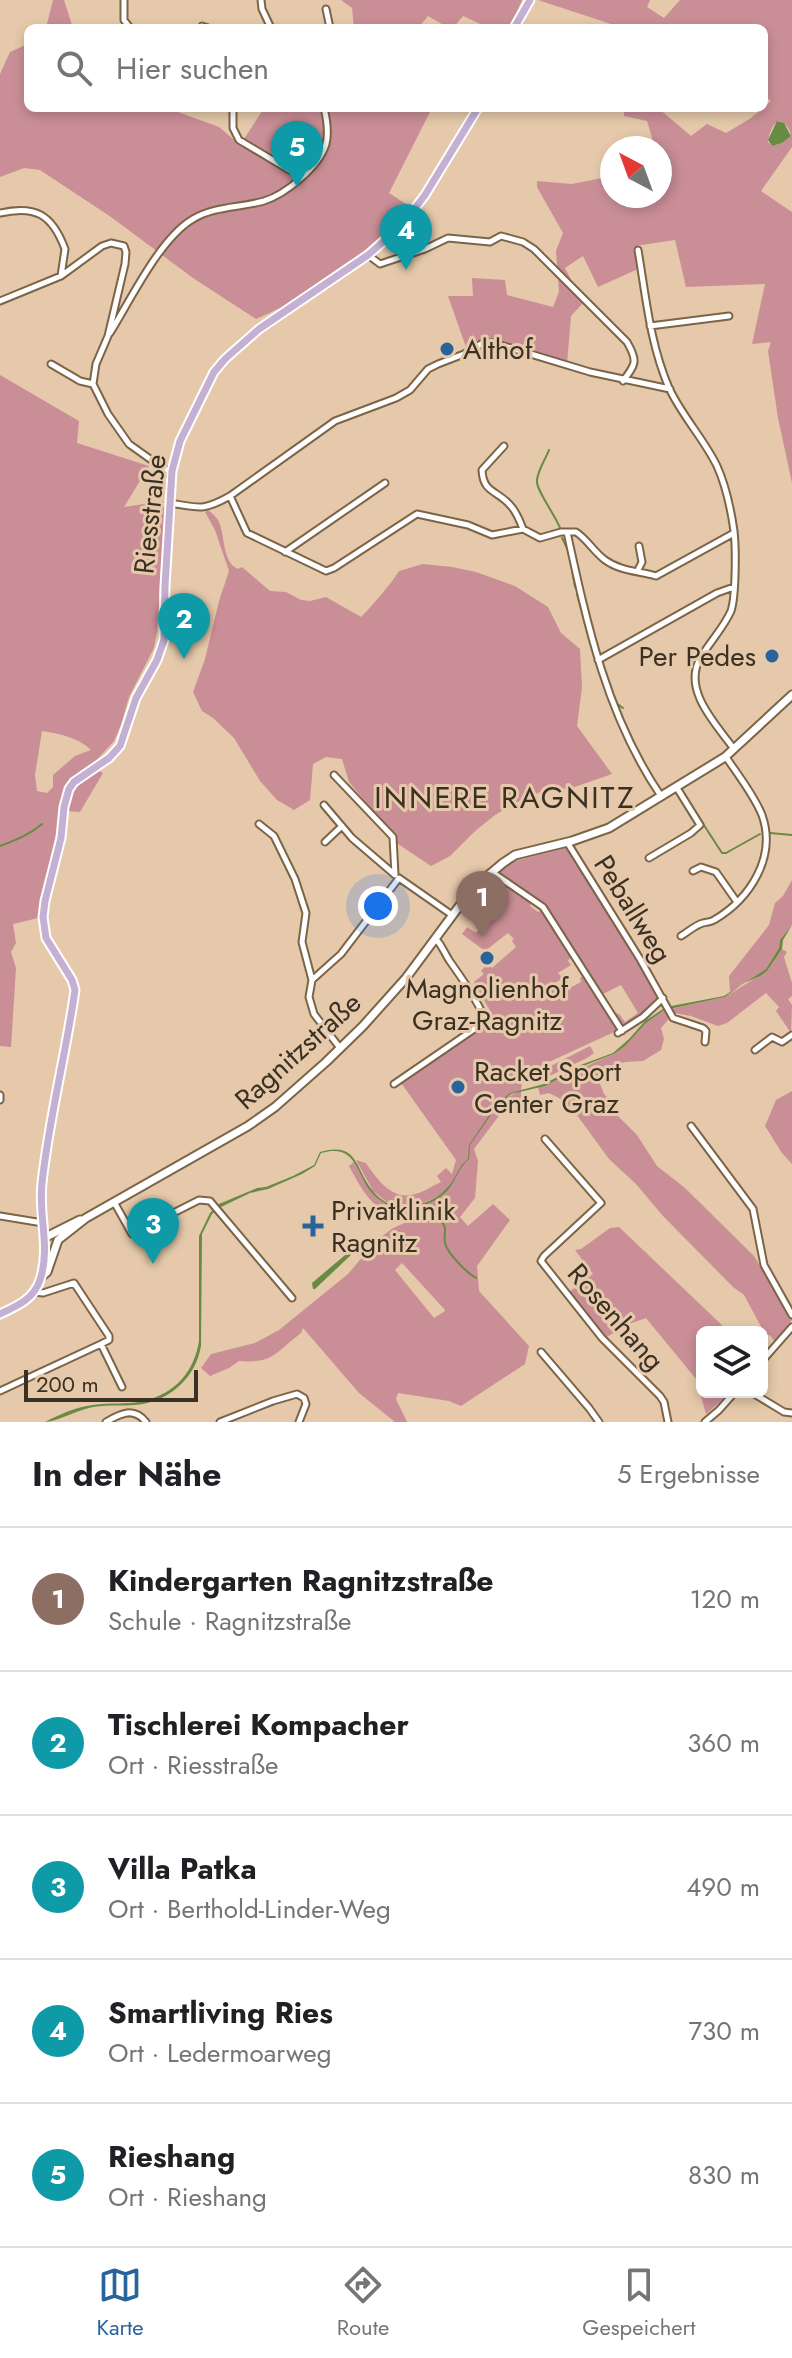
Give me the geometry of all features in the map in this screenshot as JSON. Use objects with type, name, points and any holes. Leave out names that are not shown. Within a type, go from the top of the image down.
[{"type":"main road","points":[[516,24],[530,0]]},
{"type":"main road","name":"Riesstraße","points":[[35,1292],[41,1277],[46,1239],[42,1178],[75,990],[46,938],[43,917],[45,901],[61,838],[69,789],[120,746],[136,698],[164,640],[172,471],[180,441],[214,372],[225,359],[259,329],[385,242],[413,213],[476,112]]},
{"type":"main road","name":"Ragnitzstraße","points":[[41,1277],[47,1272],[58,1240],[86,1218],[248,1126],[275,1107],[340,1049],[406,978],[472,889],[491,872],[515,855],[609,828],[725,757],[792,695]]},
{"type":"main road","name":"Ragnitzstraße","points":[[46,1239],[73,1222],[86,1218]]},
{"type":"main road","points":[[46,1239],[58,1240]]},
{"type":"main road","points":[[0,1314],[35,1292]]},
{"type":"street","points":[[124,0],[124,20],[127,24]]},
{"type":"street","points":[[261,0],[269,24]]},
{"type":"street","points":[[326,9],[329,24]]},
{"type":"street","points":[[233,112],[233,128],[239,140],[301,177]]},
{"type":"street","points":[[172,471],[164,469],[129,444],[108,414],[93,384],[96,364],[108,336],[170,240],[192,219],[220,208],[265,201],[286,191],[315,163],[325,146],[328,122],[325,112]]},
{"type":"street","points":[[0,213],[30,209],[45,217],[65,249],[61,276]]},
{"type":"street","points":[[368,255],[380,264],[448,238],[490,242],[501,236],[523,242],[534,249],[627,342],[636,360],[623,381]]},
{"type":"street","points":[[0,301],[61,276],[102,246],[111,243],[124,246],[125,264],[108,336]]},
{"type":"street","points":[[638,250],[650,326],[670,389],[716,465],[726,491],[734,533],[731,611],[698,660],[695,681],[705,709],[735,749]]},
{"type":"street","points":[[650,326],[729,316]]},
{"type":"street","points":[[170,503],[203,509],[230,496],[327,426],[396,398],[410,390],[428,369],[483,343],[494,343],[623,381],[670,389]]},
{"type":"street","points":[[51,364],[80,381],[93,384]]},
{"type":"street","points":[[504,446],[482,470],[483,480],[490,491],[510,504],[523,529],[540,538],[576,532],[607,562],[625,570],[638,570],[656,576],[734,533]]},
{"type":"street","points":[[285,552],[385,483]]},
{"type":"street","points":[[230,496],[247,533],[321,570],[329,571],[417,514],[468,525],[492,535],[523,529]]},
{"type":"street","points":[[567,532],[604,681],[639,763],[662,796]]},
{"type":"street","points":[[638,570],[642,562],[639,546]]},
{"type":"street","points":[[598,660],[717,593],[734,587]]},
{"type":"street","points":[[681,936],[703,923],[713,921],[737,902],[750,888],[765,855],[766,836],[758,807],[725,757]]},
{"type":"street","points":[[312,980],[341,954],[397,876],[393,837],[334,775]]},
{"type":"street","points":[[649,858],[700,825],[677,788]]},
{"type":"street","points":[[324,805],[368,853],[452,915]]},
{"type":"street","points":[[259,824],[274,836],[295,879],[306,913],[302,942],[312,980],[309,997],[314,1014],[340,1049]]},
{"type":"street","points":[[325,842],[342,826]]},
{"type":"street","name":"Peballweg","points":[[567,842],[673,1018],[703,1028],[706,1031],[705,1042]]},
{"type":"street","points":[[693,871],[701,867],[716,872],[737,902]]},
{"type":"street","points":[[491,872],[543,907],[620,1032],[643,1017],[663,998]]},
{"type":"street","points":[[394,1084],[486,1021],[474,995],[436,939]]},
{"type":"street","points":[[755,1050],[772,1037],[782,1042],[792,1035]]},
{"type":"street","points":[[691,1126],[753,1209],[764,1265],[792,1315]]},
{"type":"street","name":"Rosenhang","points":[[545,1139],[601,1203],[541,1261],[602,1338],[660,1396],[668,1422]]},
{"type":"street","points":[[114,1202],[132,1234],[205,1199],[212,1203],[292,1298]]},
{"type":"street","points":[[0,1216],[43,1223]]},
{"type":"street","points":[[0,1391],[109,1340],[74,1283],[43,1293],[35,1292]]},
{"type":"street","points":[[768,1354],[792,1327]]},
{"type":"street","points":[[101,1344],[122,1387]]},
{"type":"street","points":[[541,1352],[599,1422]]},
{"type":"street","points":[[220,1422],[297,1394],[304,1398],[306,1404],[299,1422]]},
{"type":"street","points":[[705,1422],[730,1398]]},
{"type":"street","points":[[761,1398],[784,1412],[792,1413]]},
{"type":"street","points":[[106,1422],[123,1413],[138,1414],[146,1422]]},
{"type":"shaded area","points":[[53,0],[64,0],[72,24],[47,24]]},
{"type":"shaded area","points":[[341,0],[522,0],[512,24],[480,24],[463,16],[456,24],[442,24],[428,16],[421,24],[354,24],[352,8]]},
{"type":"shaded area","points":[[538,0],[650,0],[647,7],[664,18],[680,0],[792,0],[792,147],[761,191],[792,212],[792,483],[768,351],[771,342],[752,344],[765,284],[686,287],[675,240],[635,246],[638,269],[598,287],[583,256],[565,268],[583,303],[571,316],[567,364],[494,341],[482,341],[467,350],[448,296],[473,296],[472,278],[505,280],[507,295],[553,307],[559,292],[556,251],[563,233],[537,187],[537,181],[572,184],[600,178],[600,208],[672,208],[672,136],[651,136],[647,121],[624,116],[624,112],[663,112],[691,136],[707,124],[726,133],[758,112],[768,112],[771,101],[768,98],[768,24],[611,24]],"holes":[[[779,121],[791,136],[782,143],[772,146],[768,142],[774,124]]]},
{"type":"shaded area","points":[[24,46],[24,112],[178,112],[219,127],[239,144],[296,177],[298,172],[244,139],[261,112],[430,112],[389,193],[409,206],[377,240],[339,271],[298,298],[256,319],[40,170],[24,168],[0,177],[0,74],[10,52]]},
{"type":"shaded area","points":[[777,121],[784,123],[791,136],[772,146],[768,140]]},
{"type":"shaded area","points":[[0,375],[79,421],[77,443],[149,466],[124,507],[164,501],[162,507],[165,506],[154,648],[129,697],[114,741],[64,796],[38,918],[13,924],[16,943],[11,952],[16,968],[11,1047],[0,1046]],"holes":[[[42,731],[74,739],[91,750],[75,756],[53,775],[53,787],[47,793],[37,791],[35,775]]]},
{"type":"shaded area","points":[[208,510],[218,520],[226,554],[233,565],[238,569],[242,567],[270,591],[286,592],[301,600],[326,597],[361,617],[399,571],[423,564],[476,572],[515,586],[548,607],[561,633],[580,649],[582,687],[577,726],[612,774],[569,789],[551,788],[525,798],[495,815],[450,856],[431,866],[395,842],[349,782],[342,759],[326,757],[313,764],[310,800],[294,810],[277,800],[260,781],[234,738],[202,711],[193,692],[229,571],[215,530],[205,512]]},
{"type":"shaded area","points":[[98,770],[103,773],[80,812],[66,811],[74,788]]},
{"type":"shaded area","points":[[566,848],[659,997],[642,1016],[627,1026],[622,1025],[614,1013],[625,1022],[638,1013],[621,985],[603,994],[543,903],[498,872],[515,861]]},
{"type":"shaded area","points":[[792,880],[792,925],[780,940],[779,948],[766,969],[730,992],[729,976],[769,925],[775,903]]},
{"type":"shaded area","points":[[502,884],[532,902],[530,906],[538,912],[542,910],[572,955],[568,961],[571,965],[558,973],[563,978],[551,986],[557,995],[581,982],[583,976],[616,1028],[614,1032],[523,1074],[521,1070],[514,1074],[518,1084],[522,1082],[521,1090],[507,1097],[521,1091],[521,1101],[504,1109],[474,1149],[478,1161],[475,1198],[460,1217],[468,1226],[493,1204],[510,1220],[477,1266],[479,1291],[529,1346],[525,1364],[461,1406],[449,1401],[398,1393],[396,1399],[407,1422],[395,1422],[359,1393],[303,1328],[279,1351],[260,1361],[239,1361],[210,1376],[201,1368],[211,1354],[255,1343],[279,1330],[348,1274],[376,1241],[409,1221],[376,1206],[349,1166],[354,1162],[371,1192],[392,1208],[407,1207],[393,1207],[373,1191],[356,1160],[366,1163],[379,1181],[397,1194],[419,1193],[441,1182],[437,1176],[446,1168],[452,1174],[456,1160],[399,1080],[494,1018],[474,982],[484,974],[481,971],[488,963],[492,968],[516,947],[512,941],[514,939],[508,933],[485,951],[462,934],[467,927],[476,933],[491,914],[482,912],[481,903],[487,903],[491,910],[502,907],[500,898],[506,894]],"holes":[[[402,1263],[445,1310],[434,1318],[395,1270]]]},
{"type":"shaded area","points":[[792,925],[783,940],[782,949],[767,971],[745,983],[766,969],[779,948],[780,940]]},
{"type":"shaded area","points":[[782,949],[787,952],[784,957],[792,983],[792,996],[788,999],[792,1005],[791,1033],[776,1011],[779,1007],[766,993],[727,1023],[718,1026],[674,1013],[661,1028],[664,1039],[661,1050],[643,1061],[602,1068],[597,1076],[604,1094],[613,1103],[609,1107],[637,1135],[657,1166],[685,1188],[754,1256],[792,1319],[775,1342],[768,1336],[768,1326],[761,1326],[744,1295],[609,1159],[574,1111],[549,1093],[540,1095],[538,1087],[614,1054],[646,1023],[666,1010],[725,997],[767,971]]},
{"type":"shaded area","points":[[742,984],[725,997],[665,1010],[646,1023],[614,1054],[578,1068],[545,1086],[511,1094],[497,1106],[470,1145],[469,1159],[450,1187],[429,1203],[414,1208],[392,1208],[371,1192],[348,1155],[333,1151],[321,1153],[315,1166],[302,1174],[221,1207],[212,1214],[202,1234],[201,1346],[188,1376],[173,1391],[154,1401],[93,1407],[45,1422],[86,1406],[154,1398],[173,1387],[188,1372],[199,1341],[199,1236],[210,1213],[219,1204],[293,1176],[314,1165],[320,1152],[333,1150],[349,1153],[375,1193],[393,1207],[429,1201],[449,1185],[461,1166],[468,1159],[469,1145],[496,1105],[510,1093],[544,1084],[578,1066],[613,1053],[645,1021],[666,1007],[724,996]]},
{"type":"shaded area","points":[[590,1046],[594,1053],[587,1058],[543,1079],[536,1076],[537,1073]]},
{"type":"shaded area","points":[[792,1091],[792,1164],[765,1126],[776,1100]]},
{"type":"shaded area","points":[[619,1227],[723,1326],[696,1326],[696,1379],[646,1318],[605,1338],[569,1292],[593,1274],[575,1250],[610,1228]]},
{"type":"shaded area","points":[[351,1250],[352,1254],[313,1289],[312,1283]]},
{"type":"shaded area","points":[[701,1398],[724,1398],[706,1414]]},
{"type":"waterway","points":[[549,450],[537,484],[560,528]]},
{"type":"waterway","points":[[562,538],[569,552],[575,587]]},
{"type":"waterway","points":[[577,594],[595,658]]},
{"type":"waterway","points":[[616,703],[623,708]]},
{"type":"waterway","points":[[685,796],[722,853],[760,834]]},
{"type":"waterway","points":[[0,846],[42,824]]},
{"type":"waterway","points":[[770,833],[792,835]]},
{"type":"waterway","points":[[420,1217],[442,1222],[449,1252],[476,1278]]},
{"type":"place","name":"Rieshang","points":[[297,187]]},
{"type":"place","name":"Smartliving Ries","points":[[406,270]]},
{"type":"place","name":"Althof","points":[[447,349]]},
{"type":"place","name":"Per Pedes","points":[[772,656]]},
{"type":"place","name":"Tischlerei Kompacher","points":[[184,659]]},
{"type":"place","name":"Kindergarten Ragnitzstraße","points":[[482,937]]},
{"type":"place","name":"Magnolienhof Graz-Ragnitz","points":[[487,958]]},
{"type":"place","name":"Racket Sport Center Graz","points":[[458,1087]]},
{"type":"place","name":"Privatklinik Ragnitz","points":[[313,1226]]},
{"type":"place","name":"Villa Patka","points":[[153,1264]]},
{"type":"district","name":"INNERE RAGNITZ","points":[[505,797]]}]
